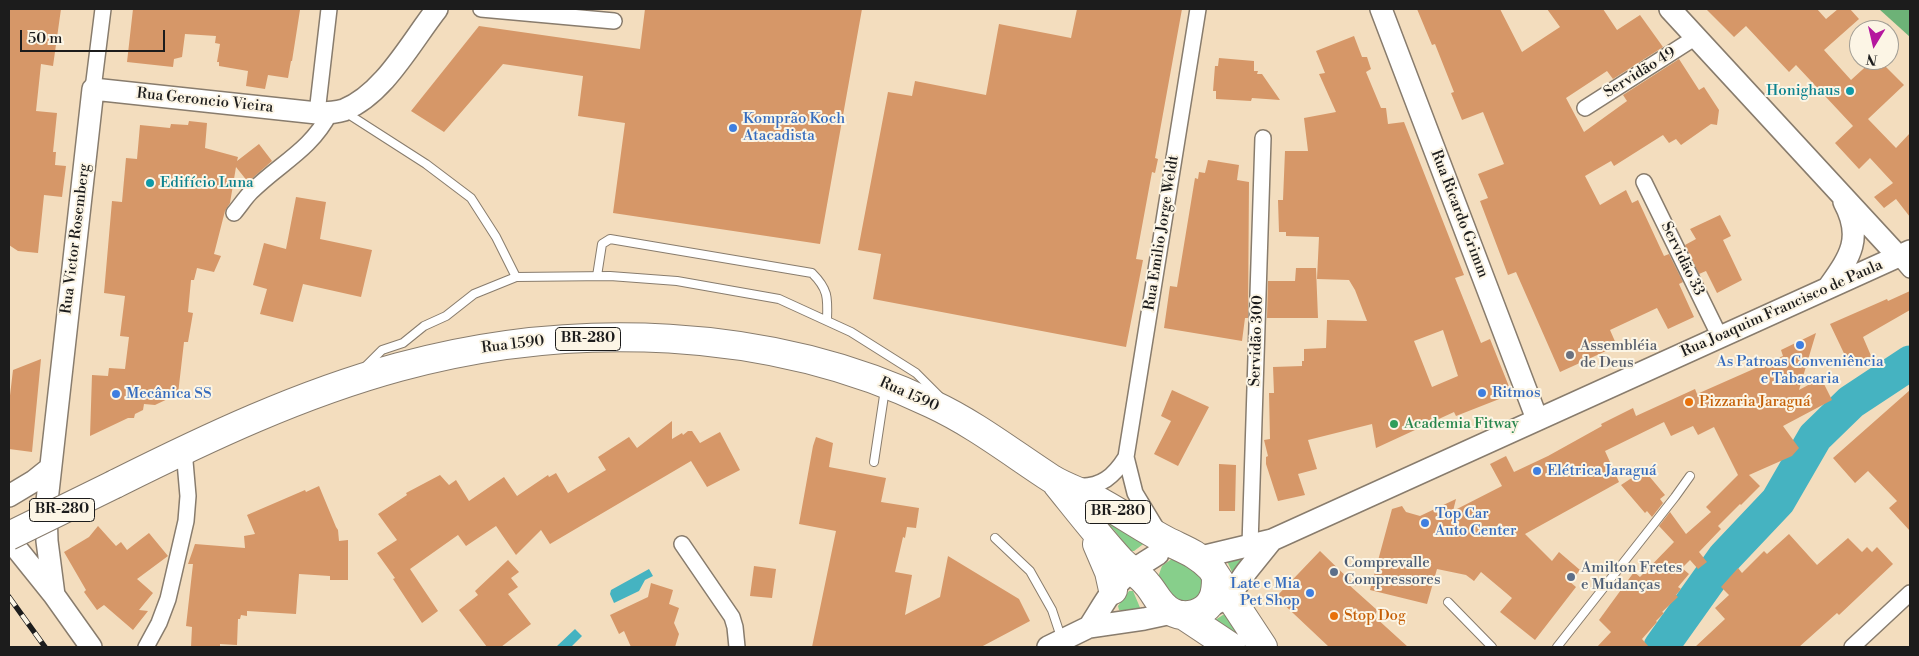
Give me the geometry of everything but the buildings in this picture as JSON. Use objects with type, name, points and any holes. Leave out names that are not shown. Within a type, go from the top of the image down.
[{"type":"highway","name":"Rua 1590","points":[[9,537],[253,418],[350,382],[446,355],[542,341],[636,337],[676,339],[760,349],[813,359],[886,384],[933,404],[966,422],[1055,480]]},
{"type":"highway","name":"BR-280","points":[[1055,480],[1088,524],[1140,577]]},
{"type":"highway","name":"BR-280","points":[[1055,480],[1109,507],[1191,562],[1263,647]]},
{"type":"highway","points":[[1088,524],[1109,572],[1113,590]]},
{"type":"highway","points":[[1186,612],[1212,601],[1216,590],[1191,562],[1151,562],[1147,573],[1140,577],[1162,605],[1186,612],[1231,647]]},
{"type":"main road","points":[[330,112],[360,102],[375,89],[437,9]]},
{"type":"main road","name":"Rua Ricardo Grimm","points":[[1381,9],[1537,420]]},
{"type":"main road","points":[[1670,9],[1839,193],[1906,259]]},
{"type":"main road","name":"Rua Geroncio Vieira","points":[[93,89],[330,112]]},
{"type":"main road","name":"Rua Victor Rosemberg","points":[[54,595],[46,525],[49,469],[93,89]]},
{"type":"main road","points":[[1828,288],[1850,256],[1853,244],[1850,214],[1839,193]]},
{"type":"main road","name":"Rua Joaquim Francisco de Paula","points":[[1191,562],[1272,540],[1828,288],[1906,259]]},
{"type":"main road","points":[[9,496],[34,481],[49,469]]},
{"type":"main road","points":[[9,537],[91,647]]},
{"type":"main road","name":"Rua Joaquim Francisco de Paula","points":[[1191,562],[1236,589],[1245,574],[1272,540]]},
{"type":"main road","points":[[1089,627],[1113,590],[1140,577]]},
{"type":"main road","points":[[1060,645],[1089,627],[1186,612]]},
{"type":"street","name":"Rua Victor Rosemberg","points":[[93,89],[103,9]]},
{"type":"street","points":[[234,213],[251,192],[306,147],[322,129],[330,112],[329,9]]},
{"type":"street","points":[[481,9],[614,21]]},
{"type":"street","name":"Rua Emilio Jorge Weldt","points":[[1191,562],[1134,493],[1126,457],[1198,9]]},
{"type":"street","name":"Servidão 49","points":[[1585,108],[1696,37]]},
{"type":"street","name":"Servidão 300","points":[[1250,545],[1263,138]]},
{"type":"street","name":"Servidão 33","points":[[1644,182],[1720,337]]},
{"type":"street","points":[[146,647],[160,623],[168,599],[186,521],[188,496],[184,450]]},
{"type":"street","name":"Rua Emilio Jorge Weldt","points":[[1055,480],[1091,487],[1100,484],[1113,475],[1126,457]]},
{"type":"street","points":[[682,544],[732,617],[737,647]]},
{"type":"street","points":[[1852,647],[1910,593]]},
{"type":"lane","points":[[330,112],[426,164],[471,198],[496,237],[516,276]]},
{"type":"lane","points":[[597,276],[602,244],[610,239],[812,273],[822,282],[828,297],[828,320]]},
{"type":"lane","points":[[350,382],[382,350],[403,343],[424,326],[446,316],[474,294],[516,276],[597,276],[677,281],[779,299],[828,320],[851,332],[916,373],[966,422]]},
{"type":"lane","points":[[874,462],[886,384]]},
{"type":"lane","points":[[1556,647],[1690,476]]},
{"type":"lane","points":[[995,538],[1030,571],[1052,610],[1060,645]]},
{"type":"lane","points":[[1448,602],[1492,647]]},
{"type":"green space","points":[[1879,9],[1910,9],[1910,37],[1899,27],[1899,20],[1891,20]]},
{"type":"green space","points":[[1093,510],[1146,542],[1134,551],[1131,551],[1114,530]]},
{"type":"green space","points":[[1250,554],[1235,574],[1232,572],[1227,561]]},
{"type":"green space","points":[[1173,558],[1191,560],[1206,585],[1196,601],[1178,603],[1158,577],[1162,566]]},
{"type":"green space","points":[[1129,591],[1133,591],[1141,610],[1119,610],[1118,606]]},
{"type":"green space","points":[[1226,613],[1245,643],[1242,643],[1212,622]]},
{"type":"water","points":[[649,569],[653,576],[645,580],[639,591],[614,603],[610,594],[611,590]]},
{"type":"water","points":[[575,629],[582,636],[571,647],[557,646]]},
{"type":"waterway","points":[[1661,647],[1725,557],[1778,501],[1815,437],[1851,402],[1910,363]]},
{"type":"railway","points":[[9,597],[45,647]]},
{"type":"place","name":"Honighaus","points":[[1850,91]]},
{"type":"place","name":"Komprão Koch Atacadista","points":[[733,128]]},
{"type":"place","name":"Edifício Luna","points":[[150,183]]},
{"type":"place","name":"As Patroas Conveniência e Tabacaria","points":[[1800,345]]},
{"type":"place","name":"Assembléia de Deus","points":[[1570,355]]},
{"type":"place","name":"Ritmos","points":[[1482,393]]},
{"type":"place","name":"Mecânica SS","points":[[116,394]]},
{"type":"place","name":"Pizzaria Jaraguá","points":[[1689,402]]},
{"type":"place","name":"Academia Fitway","points":[[1394,424]]},
{"type":"place","name":"Elétrica Jaraguá","points":[[1537,471]]},
{"type":"place","name":"Top Car Auto Center","points":[[1425,523]]},
{"type":"place","name":"Comprevalle Compressores","points":[[1334,572]]},
{"type":"place","name":"Amilton Fretes e Mudanças","points":[[1571,577]]},
{"type":"place","name":"Late e Mia Pet Shop","points":[[1310,593]]},
{"type":"place","name":"Stop Dog","points":[[1334,616]]}]
